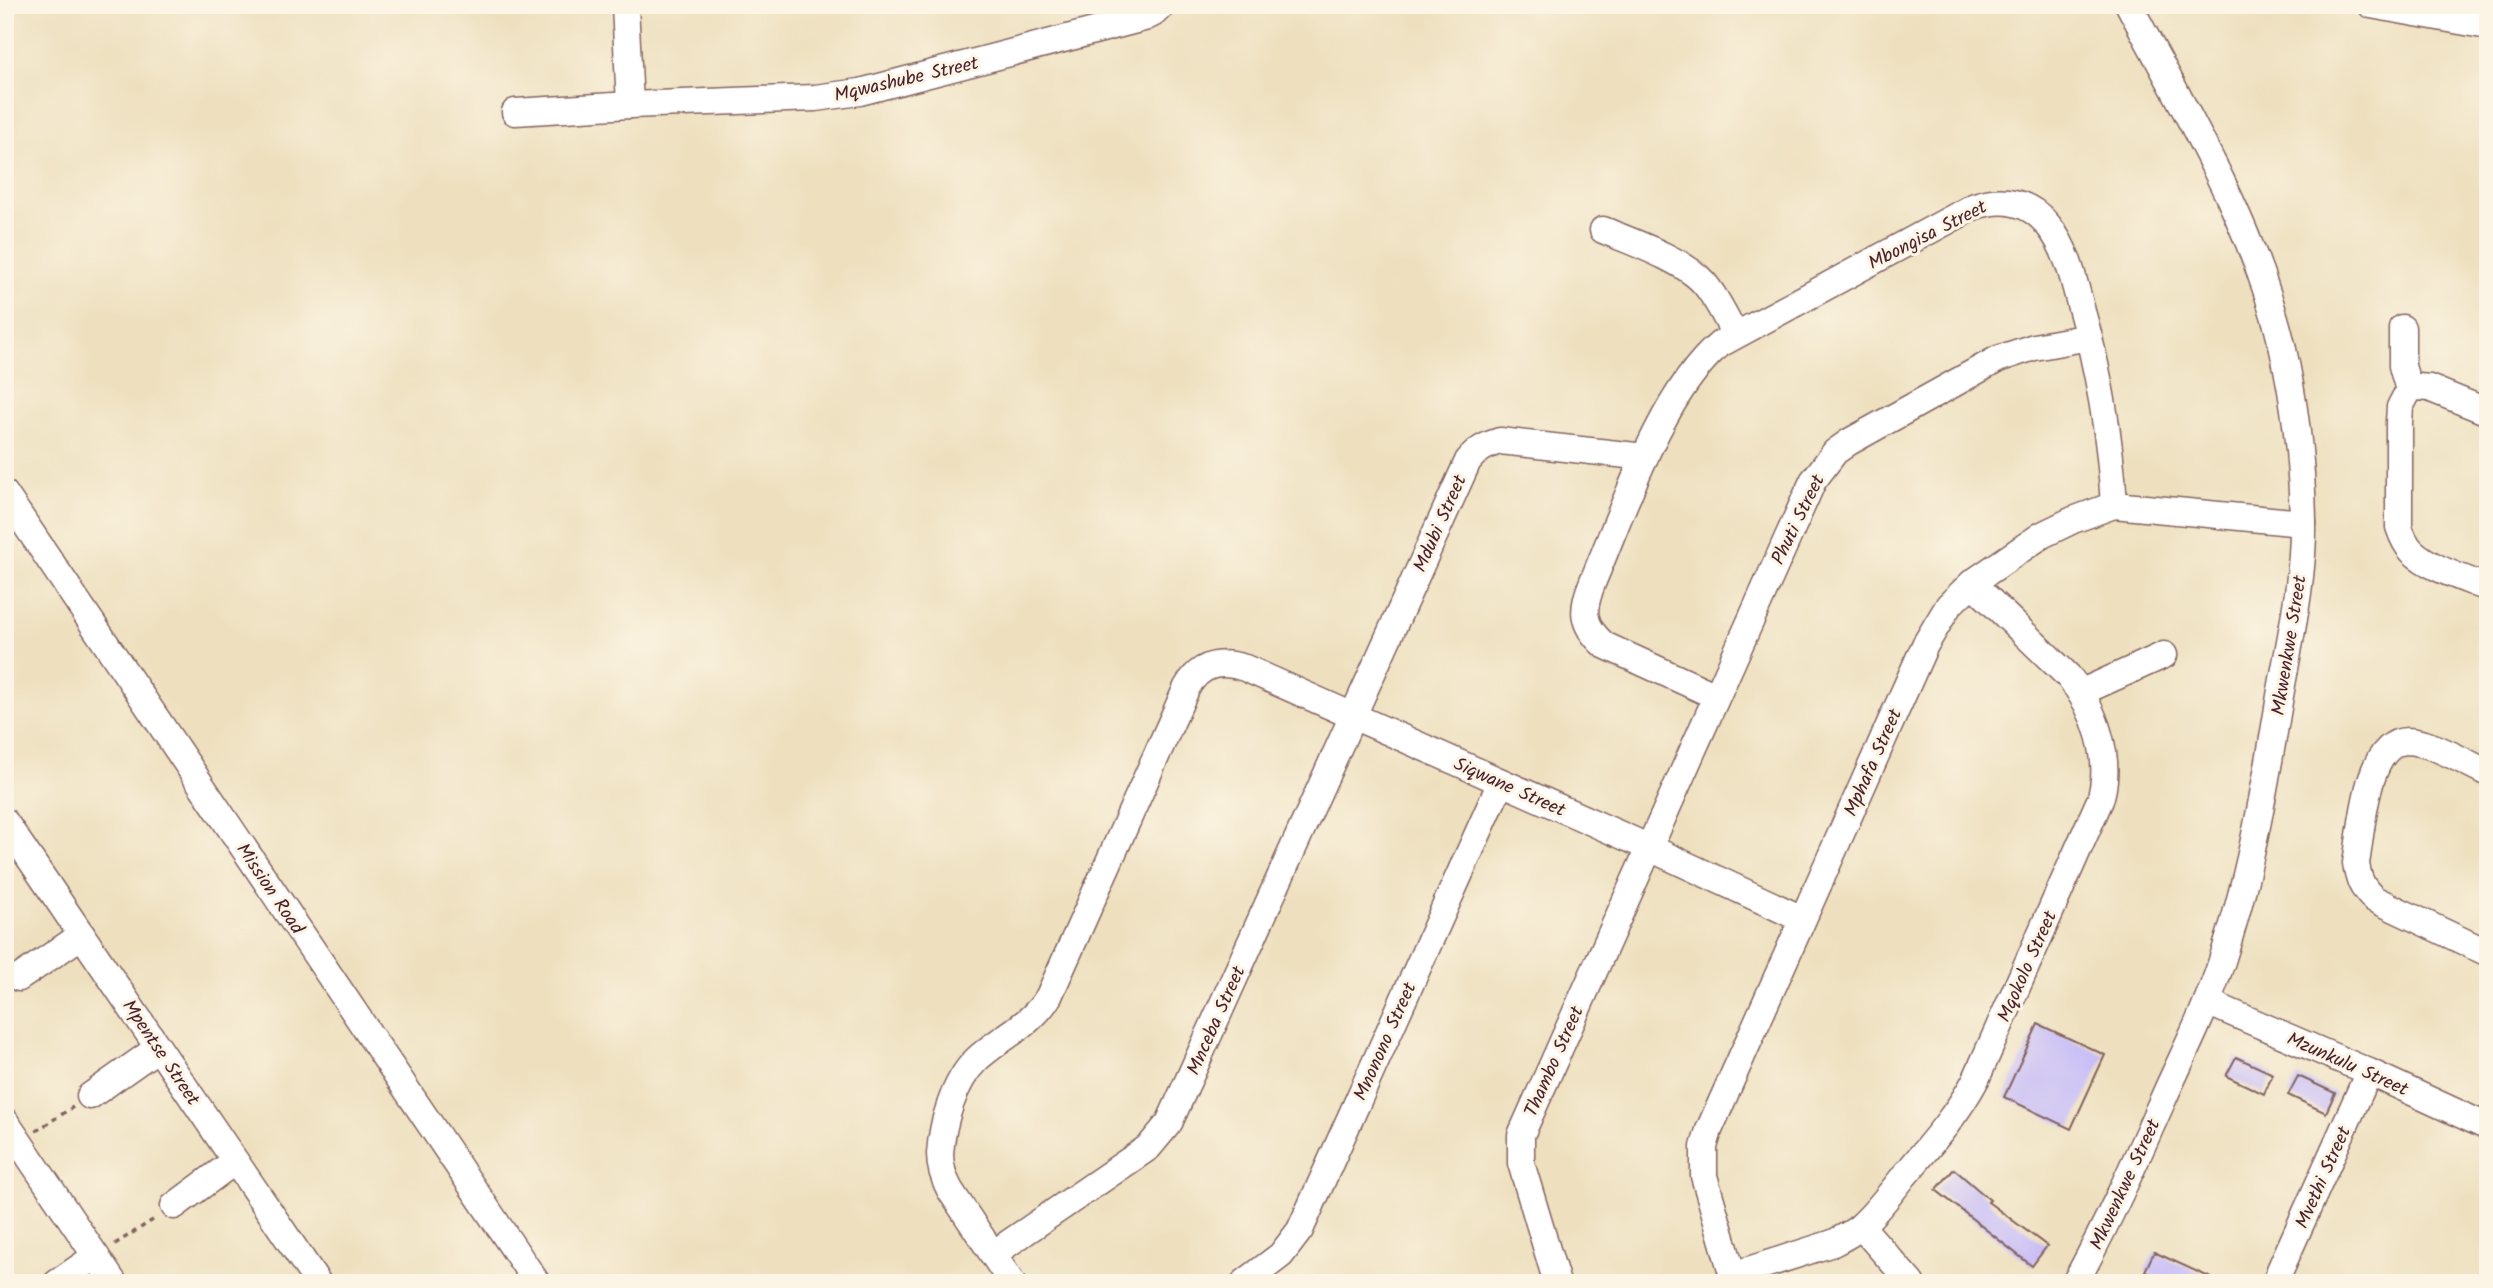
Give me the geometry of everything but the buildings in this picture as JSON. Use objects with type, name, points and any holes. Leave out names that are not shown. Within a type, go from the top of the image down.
[{"type":"street","points":[[625,5],[630,105]]},
{"type":"street","name":"Mqwashube Street","points":[[516,112],[815,98],[860,92],[1144,18],[1162,5]]},
{"type":"street","name":"Mkwenkwe Street","points":[[2076,1283],[2133,1169],[2207,1002],[2226,950],[2244,888],[2261,808],[2299,583],[2303,523],[2292,400],[2282,345],[2256,258],[2227,191],[2129,5]]},
{"type":"street","points":[[2371,5],[2488,26]]},
{"type":"street","name":"Mbongisa Street","points":[[1716,696],[1604,645],[1596,637],[1584,615],[1585,601],[1593,580],[1645,457],[1691,372],[1703,357],[1720,344],[1975,206],[1991,201],[2006,200],[2018,203],[2046,222],[2057,237],[2071,269],[2090,337],[2107,422],[2114,505]]},
{"type":"street","points":[[1603,230],[1660,255],[1692,273],[1704,284],[1735,335]]},
{"type":"street","points":[[2402,328],[2402,366],[2409,390],[2400,407],[2399,527],[2403,539],[2413,552],[2488,588]]},
{"type":"street","name":"Phuti Street","points":[[1650,848],[1814,481],[1835,452],[1998,359],[2034,347],[2090,337]]},
{"type":"street","points":[[2409,390],[2429,388],[2488,412]]},
{"type":"street","name":"Mdubi Street","points":[[1353,717],[1459,477],[1476,451],[1500,441],[1513,441],[1645,457]]},
{"type":"street","name":"Mission Road","points":[[5,494],[537,1283]]},
{"type":"street","name":"Mphafa Street","points":[[1734,1279],[1704,1176],[1704,1147],[1709,1130],[1924,645],[1949,605],[1972,583],[2042,535],[2114,505],[2303,523]]},
{"type":"street","name":"Mqokolo Street","points":[[1734,1279],[1833,1243],[1861,1226],[1941,1131],[1967,1096],[2100,800],[2105,785],[2105,768],[2090,708],[2082,692],[1972,583]]},
{"type":"street","points":[[2082,692],[2164,655]]},
{"type":"street","name":"Siqwane Street","points":[[993,1254],[943,1176],[940,1156],[949,1113],[963,1075],[977,1059],[1031,1020],[1042,1008],[1187,687],[1202,669],[1215,663],[1245,668],[1650,848],[1802,919]]},
{"type":"street","name":"Mnceba Street","points":[[993,1254],[1149,1147],[1163,1131],[1353,717]]},
{"type":"street","points":[[2488,773],[2421,744],[2406,741],[2387,749],[2378,760],[2371,776],[2356,863],[2364,890],[2374,899],[2488,953]]},
{"type":"street","name":"Mnonono Street","points":[[1244,1283],[1281,1255],[1300,1230],[1501,782]]},
{"type":"street","name":"Mpentse Street","points":[[5,821],[313,1281]]},
{"type":"street","name":"Thambo Street","points":[[1553,1282],[1521,1163],[1521,1135],[1650,848]]},
{"type":"street","points":[[19,978],[82,935]]},
{"type":"street","name":"Mzunkulu Street","points":[[2207,1002],[2488,1127]]},
{"type":"street","points":[[90,1096],[158,1048]]},
{"type":"street","name":"Mvethi Street","points":[[2277,1283],[2280,1270],[2369,1072]]},
{"type":"street","points":[[10,1138],[114,1283]]},
{"type":"street","points":[[174,1206],[235,1161]]},
{"type":"street","points":[[1861,1226],[1911,1283]]},
{"type":"street","points":[[993,1254],[1012,1283]]},
{"type":"street","points":[[57,1283],[96,1256]]},
{"type":"path","points":[[10,1138],[90,1096]]},
{"type":"path","points":[[96,1256],[174,1206]]}]
